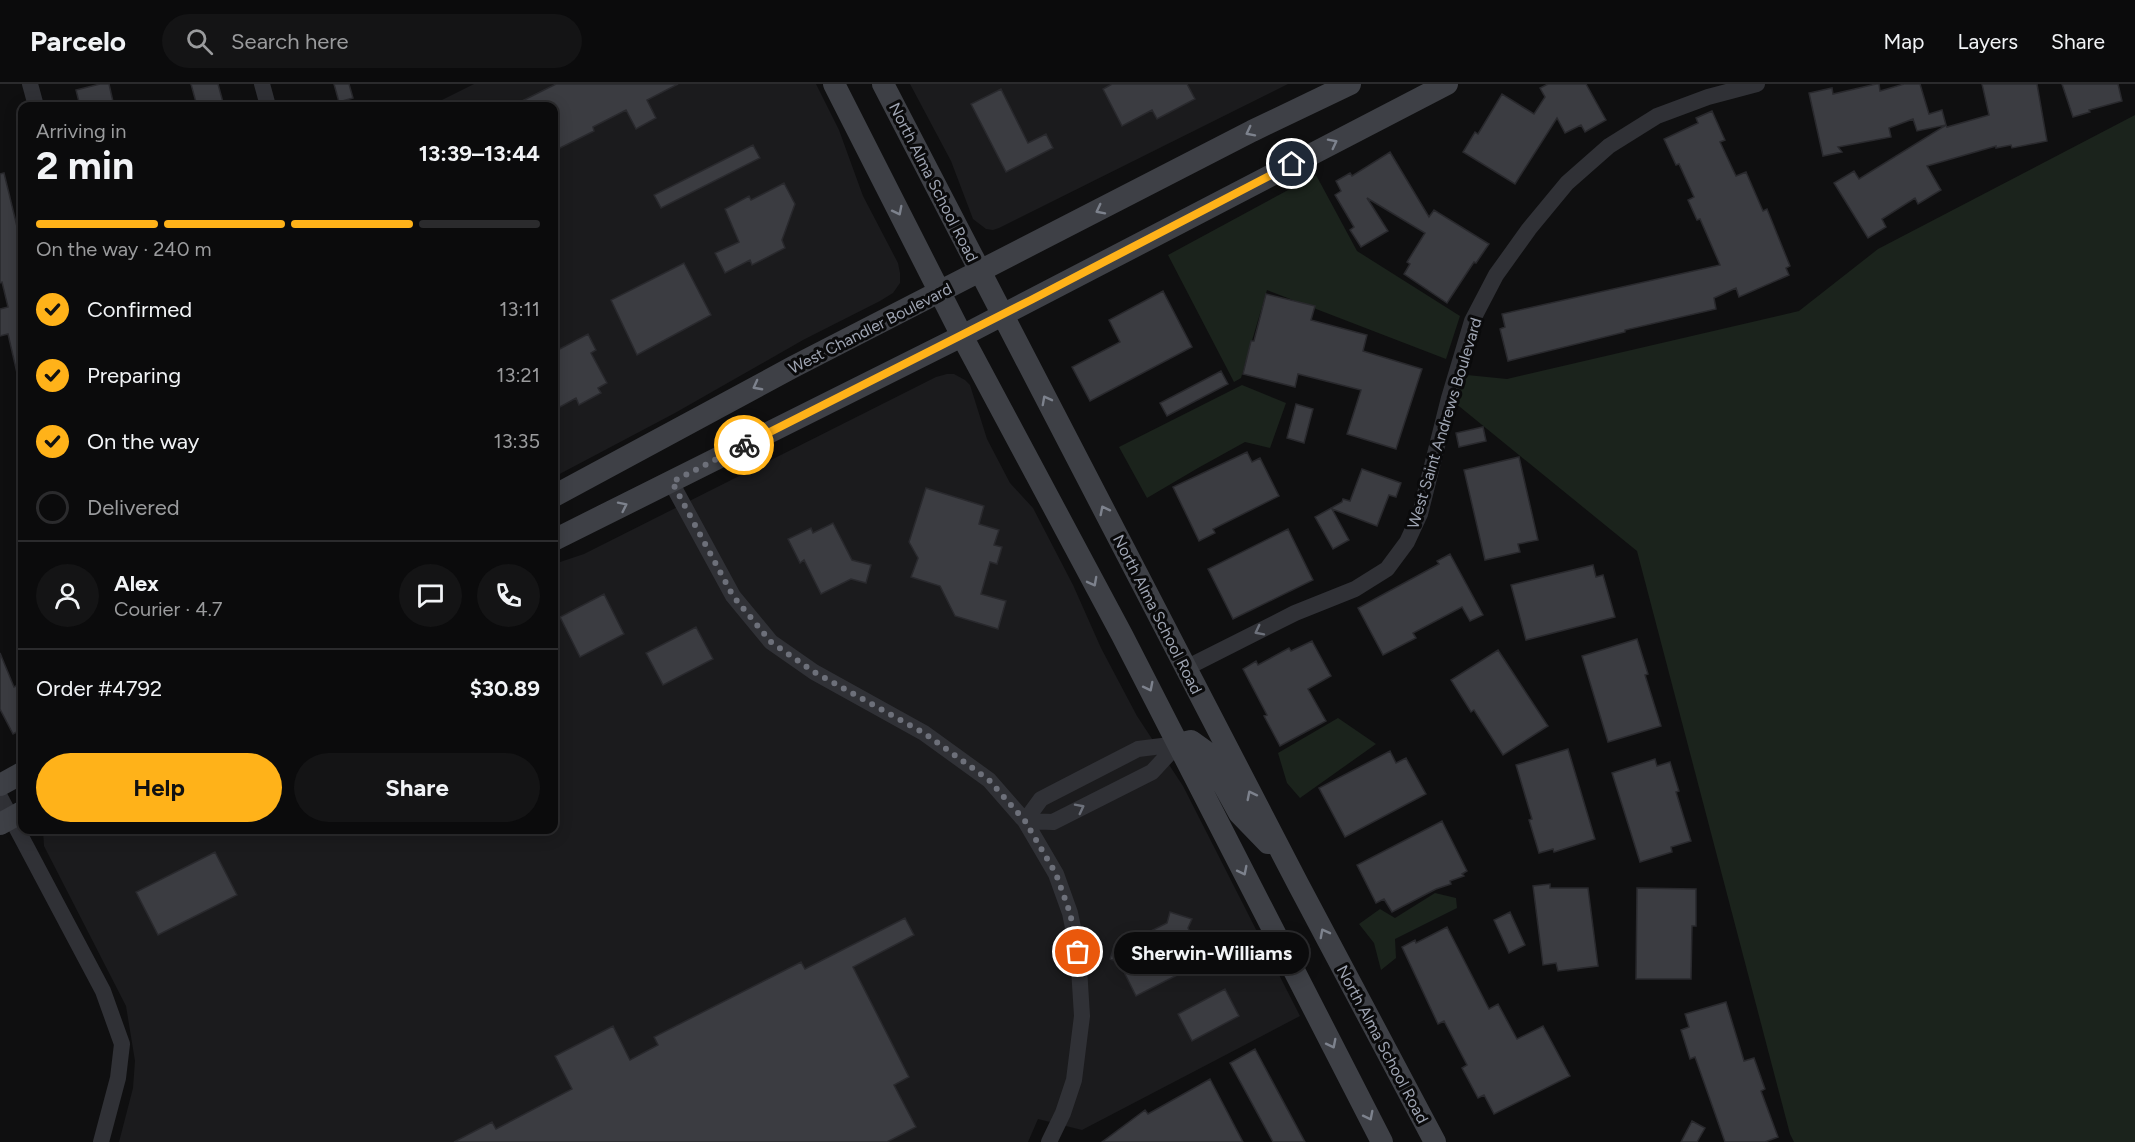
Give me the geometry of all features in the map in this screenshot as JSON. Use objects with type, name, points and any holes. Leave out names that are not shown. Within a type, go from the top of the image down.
[{"type":"main road","points":[[834,84],[962,336],[1178,744],[1382,1142]]},
{"type":"main road","name":"North Alma School Road","points":[[884,84],[1286,862],[1435,1142]]},
{"type":"main road","name":"West Chandler Boulevard","points":[[558,494],[793,367],[1252,131],[1350,84]]},
{"type":"main road","points":[[558,538],[962,336],[1441,85]]},
{"type":"main road","points":[[1178,744],[1191,741],[1205,751],[1239,813],[1286,862]]},
{"type":"main road","points":[[6,807],[18,782]]},
{"type":"street","points":[[30,84],[35,102]]},
{"type":"street","points":[[262,84],[267,102]]},
{"type":"street","name":"West Saint Andrews Boulevard","points":[[1186,668],[1307,609],[1354,589],[1387,569],[1407,542],[1420,514],[1449,398],[1472,321],[1496,274],[1529,229],[1567,183],[1609,146],[1657,116],[1708,97],[1757,84]]},
{"type":"street","points":[[672,482],[733,596],[771,642],[814,672],[924,733],[989,780],[1025,821],[1056,874],[1070,913],[1078,952],[1082,1016],[1074,1080],[1063,1113],[1049,1142]]},
{"type":"street","points":[[1025,821],[1041,800],[1138,749],[1178,744]]},
{"type":"street","points":[[1025,821],[1053,822],[1152,771],[1178,744]]},
{"type":"street","points":[[6,807],[18,830]]},
{"type":"street","points":[[20,834],[103,991],[122,1044],[118,1078],[102,1142]]},
{"type":"shaded area","points":[[474,84],[816,84],[839,130],[863,196],[898,263],[900,283],[893,293],[880,301],[803,340],[675,413],[558,475],[558,102],[438,102]]},
{"type":"shaded area","points":[[910,84],[1288,84],[993,230],[986,229],[973,219],[951,161]]},
{"type":"shaded area","points":[[2135,115],[2135,1142],[1794,1142],[1790,1134],[1637,551],[1449,398],[1457,374],[1507,379],[1799,311],[1878,249]]},
{"type":"shaded area","points":[[1316,175],[1357,251],[1460,316],[1446,359],[1267,290],[1241,378],[1234,382],[1168,255]]},
{"type":"shaded area","points":[[954,374],[970,385],[987,439],[1010,483],[1033,508],[1073,585],[1101,648],[1137,716],[1183,786],[1300,1016],[1082,1130],[1038,1119],[1028,1142],[119,1142],[133,1088],[135,1061],[126,1006],[44,846],[43,834],[558,834],[558,563],[584,554],[936,377]]},
{"type":"shaded area","points":[[1242,385],[1286,403],[1270,448],[1245,442],[1147,498],[1119,447]]},
{"type":"shaded area","points":[[1338,718],[1376,744],[1300,798],[1287,783],[1278,753]]},
{"type":"shaded area","points":[[1435,893],[1456,898],[1457,908],[1395,939],[1396,958],[1381,970],[1374,943],[1359,924],[1380,909],[1395,918]]},
{"type":"building","points":[[109,84],[113,102],[79,102],[76,90]]},
{"type":"building","points":[[191,84],[218,84],[223,102],[196,102]]},
{"type":"building","points":[[334,84],[349,84],[353,98],[339,102]]},
{"type":"building","points":[[556,84],[678,84],[647,100],[656,118],[636,129],[626,110],[593,127],[594,131],[558,149],[558,102],[520,102]]},
{"type":"building","points":[[1112,84],[1187,84],[1195,99],[1157,119],[1152,110],[1122,126],[1103,89]]},
{"type":"building","points":[[1548,84],[1586,84],[1606,120],[1585,132],[1581,125],[1565,133],[1557,118],[1515,184],[1463,152],[1475,132],[1478,134],[1502,94],[1534,114],[1545,97],[1540,88]]},
{"type":"building","points":[[1879,84],[1880,91],[1904,84],[1920,84],[1929,114],[1942,110],[1946,125],[1917,131],[1913,119],[1889,128],[1891,137],[1838,147],[1842,152],[1823,156],[1809,93],[1832,88],[1833,94]]},
{"type":"building","points":[[1982,84],[2037,84],[2047,141],[2012,148],[2011,145],[1996,148],[1996,146],[1927,166],[1941,190],[1918,204],[1915,198],[1882,219],[1886,227],[1868,238],[1834,183],[1854,171],[1859,179],[1946,125],[1947,127],[1989,115]]},
{"type":"building","points":[[2062,84],[2118,84],[2122,101],[2073,117]]},
{"type":"building","points":[[1001,89],[1028,143],[1046,134],[1053,148],[1006,172],[971,104]]},
{"type":"building","points":[[1712,111],[1725,140],[1720,142],[1736,176],[1746,172],[1763,211],[1767,209],[1790,266],[1786,268],[1789,275],[1739,297],[1736,288],[1714,298],[1716,309],[1508,361],[1500,329],[1505,327],[1502,314],[1720,265],[1700,219],[1697,220],[1688,200],[1694,197],[1679,164],[1676,165],[1664,139],[1698,123],[1696,118]]},
{"type":"building","points":[[753,145],[760,158],[661,208],[654,195]]},
{"type":"building","points":[[1390,152],[1429,217],[1434,210],[1489,244],[1447,303],[1404,274],[1410,264],[1407,262],[1425,233],[1367,198],[1388,231],[1361,247],[1350,230],[1354,227],[1335,195],[1341,191],[1336,181],[1350,173],[1352,176]]},
{"type":"building","points":[[4,173],[18,231],[18,373],[8,334],[0,336],[0,309],[8,307],[2,282],[0,283],[0,174]]},
{"type":"building","points":[[784,183],[795,204],[782,240],[785,248],[752,265],[750,260],[725,273],[715,253],[739,242],[725,209],[749,196],[751,200]]},
{"type":"building","points":[[684,263],[711,315],[637,355],[611,300]]},
{"type":"building","points":[[1163,291],[1192,347],[1090,401],[1072,367],[1120,342],[1109,320]]},
{"type":"building","points":[[1266,294],[1315,306],[1311,320],[1367,335],[1363,351],[1422,369],[1396,449],[1347,434],[1361,390],[1298,374],[1295,387],[1243,374]]},
{"type":"building","points":[[588,334],[596,350],[591,353],[607,383],[598,388],[601,393],[579,405],[576,398],[560,407],[558,403],[558,350]]},
{"type":"building","points":[[1221,371],[1228,384],[1167,416],[1160,403]]},
{"type":"building","points":[[1296,404],[1313,409],[1304,443],[1287,438]]},
{"type":"building","points":[[1483,427],[1486,441],[1459,447],[1456,433]]},
{"type":"building","points":[[1247,452],[1252,462],[1260,458],[1279,496],[1213,529],[1215,533],[1199,541],[1173,487]]},
{"type":"building","points":[[1519,457],[1538,540],[1518,544],[1520,552],[1485,560],[1464,470]]},
{"type":"building","points":[[1362,469],[1401,483],[1396,497],[1389,495],[1377,526],[1332,509],[1349,540],[1333,549],[1315,517],[1342,502],[1343,499],[1350,501]]},
{"type":"building","points":[[926,488],[984,506],[979,524],[999,530],[994,545],[1002,547],[997,564],[990,562],[981,594],[1006,601],[998,629],[955,616],[940,586],[911,577],[918,558],[909,542]]},
{"type":"building","points":[[833,523],[852,560],[871,565],[866,583],[851,579],[821,594],[804,560],[800,563],[788,539],[811,528],[813,533]]},
{"type":"building","points":[[1288,529],[1313,580],[1233,619],[1208,569]]},
{"type":"building","points":[[1450,554],[1483,615],[1470,621],[1462,607],[1413,633],[1416,638],[1383,655],[1358,608],[1439,564],[1437,561]]},
{"type":"building","points":[[1593,565],[1596,577],[1603,575],[1615,617],[1526,640],[1511,585]]},
{"type":"building","points":[[604,594],[624,634],[580,657],[560,617]]},
{"type":"building","points":[[696,627],[713,659],[663,685],[646,653]]},
{"type":"building","points":[[1637,639],[1648,674],[1645,675],[1661,726],[1608,742],[1582,656]]},
{"type":"building","points":[[1312,641],[1331,676],[1308,689],[1326,721],[1280,746],[1243,669],[1256,661],[1258,665],[1289,648],[1291,651]]},
{"type":"building","points":[[1498,650],[1548,726],[1503,755],[1474,710],[1471,712],[1451,680]]},
{"type":"building","points":[[0,653],[14,687],[18,685],[18,731],[13,734],[0,709]]},
{"type":"building","points":[[1568,749],[1595,839],[1554,852],[1553,849],[1539,853],[1529,820],[1532,819],[1516,765]]},
{"type":"building","points":[[1390,751],[1396,763],[1406,758],[1426,794],[1345,837],[1319,788]]},
{"type":"building","points":[[1655,759],[1657,766],[1670,762],[1679,791],[1676,792],[1691,841],[1671,847],[1672,852],[1640,862],[1612,773]]},
{"type":"building","points":[[1442,821],[1467,871],[1462,874],[1464,876],[1392,912],[1384,899],[1376,903],[1357,865]]},
{"type":"building","points":[[215,852],[237,895],[158,935],[136,892]]},
{"type":"building","points":[[1550,884],[1550,888],[1588,888],[1598,966],[1558,971],[1556,963],[1543,965],[1533,886]]},
{"type":"building","points":[[1637,888],[1696,889],[1696,926],[1692,926],[1691,979],[1636,979]]},
{"type":"building","points":[[1170,912],[1192,919],[1188,928],[1205,961],[1136,996],[1119,962],[1110,959],[1115,944],[1121,946],[1167,923]]},
{"type":"building","points":[[1510,912],[1525,945],[1509,953],[1494,920]]},
{"type":"building","points":[[905,918],[914,935],[853,967],[909,1077],[894,1085],[916,1127],[887,1142],[454,1142],[492,1122],[496,1129],[572,1089],[555,1056],[613,1026],[630,1060],[658,1045],[654,1037],[801,962],[805,969]]},
{"type":"building","points":[[1447,927],[1489,1009],[1498,1004],[1517,1039],[1543,1026],[1570,1076],[1494,1114],[1484,1095],[1478,1098],[1462,1068],[1467,1065],[1444,1021],[1438,1024],[1402,947],[1415,940],[1416,943]]},
{"type":"building","points":[[1225,989],[1239,1016],[1192,1041],[1178,1014]]},
{"type":"building","points":[[1726,1002],[1744,1061],[1754,1058],[1765,1089],[1761,1091],[1778,1137],[1765,1142],[1725,1142],[1695,1057],[1690,1059],[1681,1030],[1689,1027],[1685,1014]]},
{"type":"building","points":[[1255,1049],[1305,1142],[1273,1142],[1230,1063]]},
{"type":"building","points":[[1210,1079],[1243,1142],[1102,1142],[1145,1110],[1148,1114]]},
{"type":"building","points":[[1692,1121],[1705,1128],[1697,1142],[1681,1142]]},
{"type":"way so far","points":[[744,445],[672,482],[733,596],[771,642],[814,672],[924,733],[989,780],[1025,821],[1056,874],[1070,913],[1078,952]]},
{"type":"place","name":"Sherwin-Williams","points":[[1078,952]]},
{"type":"route","points":[[744,445],[1031,300],[1292,164]]}]
